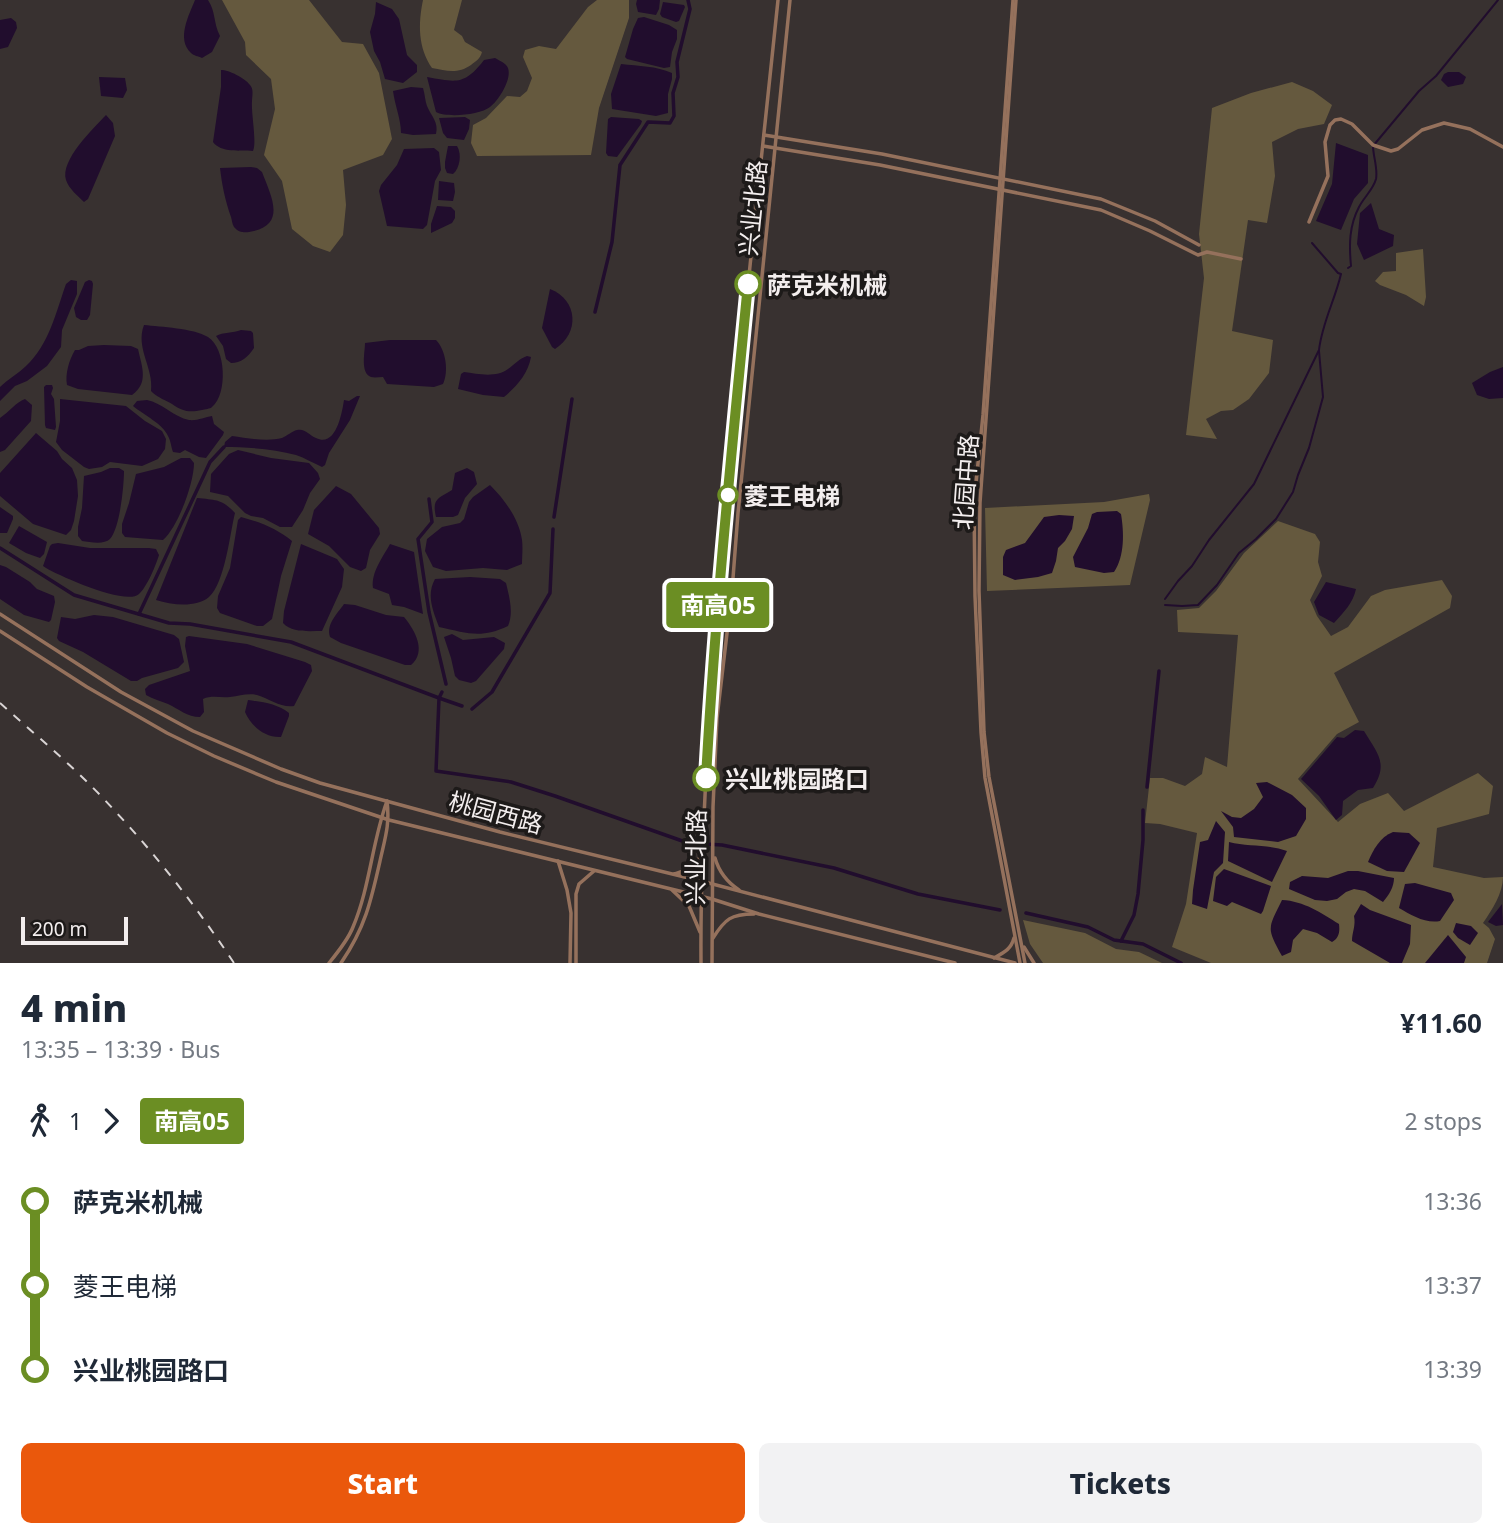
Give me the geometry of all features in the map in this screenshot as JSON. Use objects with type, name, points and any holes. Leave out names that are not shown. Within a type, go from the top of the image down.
[{"type":"main road","name":"兴业北路","points":[[701,963],[702,853],[724,531],[778,0]]},
{"type":"main road","name":"兴业北路","points":[[712,963],[717,718],[790,0]]},
{"type":"main road","name":"北园中路","points":[[1014,0],[1002,179],[974,502],[975,596],[985,778],[1015,936],[1023,963]]},
{"type":"main road","points":[[1309,222],[1328,176],[1325,142],[1330,125],[1335,120],[1341,119],[1352,124],[1374,145],[1391,151],[1398,149],[1422,130],[1444,123],[1470,129],[1503,147]]},
{"type":"main road","points":[[764,135],[882,154],[1101,198],[1155,221],[1199,245]]},
{"type":"main road","points":[[763,146],[880,165],[1101,209],[1198,256],[1207,252],[1241,259]]},
{"type":"main road","name":"北园中路","points":[[1001,189],[980,503],[979,591],[984,732],[989,777],[1023,963]]},
{"type":"main road","name":"桃园西路","points":[[0,614],[121,692],[193,731],[320,783],[500,832],[1015,963]]},
{"type":"main road","name":"桃园西路","points":[[0,631],[87,687],[167,733],[276,782],[389,820],[712,899],[759,915],[955,963]]},
{"type":"main road","points":[[329,963],[352,929],[362,902],[387,801]]},
{"type":"main road","points":[[341,963],[354,944],[371,904],[389,820],[387,801]]},
{"type":"main road","points":[[672,874],[688,870],[696,864],[702,853]]},
{"type":"main road","points":[[713,853],[723,876],[740,892]]},
{"type":"main road","points":[[558,861],[571,913],[570,963]]},
{"type":"main road","points":[[576,963],[576,894],[579,884],[596,870]]},
{"type":"main road","points":[[670,889],[689,906],[701,937]]},
{"type":"main road","points":[[362,902],[371,904]]},
{"type":"main road","points":[[712,940],[721,926],[733,916],[759,915]]},
{"type":"main road","points":[[994,958],[1012,946],[1015,936]]},
{"type":"main road","points":[[1021,943],[1034,963]]},
{"type":"shaded area","points":[[195,0],[208,0],[220,36],[212,52],[202,58],[191,53],[184,41],[185,27]]},
{"type":"shaded area","points":[[222,0],[309,0],[342,42],[363,44],[379,73],[392,139],[383,155],[343,170],[346,205],[343,235],[330,252],[313,246],[292,229],[282,181],[264,155],[275,109],[271,79],[246,55],[245,42]]},
{"type":"shaded area","points":[[423,0],[462,0],[454,30],[465,42],[482,52],[476,61],[457,71],[432,68],[420,36]]},
{"type":"shaded area","points":[[597,0],[629,0],[629,18],[599,108],[591,155],[477,156],[471,143],[473,125],[486,118],[507,96],[520,97],[527,91],[532,78],[523,57],[525,50],[539,46],[556,49],[588,7]]},
{"type":"shaded area","points":[[637,0],[660,0],[656,15],[638,12]]},
{"type":"shaded area","points":[[376,2],[392,9],[399,19],[407,55],[417,65],[417,72],[403,83],[385,79],[374,51],[370,32]]},
{"type":"shaded area","points":[[663,2],[684,5],[679,21],[662,17],[660,14]]},
{"type":"shaded area","points":[[644,17],[677,30],[670,67],[664,68],[625,57],[638,18]]},
{"type":"shaded area","points":[[11,18],[16,22],[17,28],[8,47],[0,49],[0,20]]},
{"type":"shaded area","points":[[495,58],[506,65],[509,73],[504,89],[490,107],[463,115],[436,112],[427,77],[459,80],[471,74],[484,60]]},
{"type":"shaded area","points":[[621,64],[672,73],[668,113],[656,116],[612,109],[611,94]]},
{"type":"shaded area","points":[[221,70],[241,77],[252,88],[253,151],[221,148],[213,142]]},
{"type":"shaded area","points":[[1448,72],[1459,72],[1466,77],[1463,84],[1448,87],[1441,80]]},
{"type":"shaded area","points":[[99,77],[125,78],[127,90],[123,98],[101,96]]},
{"type":"shaded area","points":[[1292,82],[1313,91],[1332,105],[1324,124],[1298,129],[1272,142],[1275,176],[1267,223],[1248,220],[1232,331],[1273,340],[1269,373],[1249,399],[1233,410],[1221,411],[1206,419],[1217,439],[1186,435],[1204,278],[1199,234],[1212,108],[1251,93]]},
{"type":"shaded area","points":[[411,87],[423,88],[427,106],[436,123],[436,134],[401,133],[393,91]]},
{"type":"shaded area","points":[[106,115],[113,123],[115,136],[88,199],[84,202],[69,186],[65,172],[79,145]]},
{"type":"shaded area","points":[[465,117],[470,120],[464,140],[447,138],[439,118]]},
{"type":"shaded area","points":[[611,117],[642,121],[617,157],[608,156],[606,153],[608,119]]},
{"type":"shaded area","points":[[1336,143],[1368,155],[1368,183],[1354,199],[1341,230],[1316,221],[1332,184]]},
{"type":"shaded area","points":[[448,146],[457,146],[460,157],[459,165],[453,174],[447,173],[445,168]]},
{"type":"shaded area","points":[[434,148],[439,152],[441,170],[435,181],[427,225],[423,229],[387,226],[379,191],[381,185],[397,165],[404,149]]},
{"type":"shaded area","points":[[251,167],[262,172],[274,209],[273,217],[261,229],[243,232],[233,225],[220,168]]},
{"type":"shaded area","points":[[439,181],[454,183],[453,201],[438,200]]},
{"type":"shaded area","points":[[1371,203],[1379,229],[1394,235],[1393,246],[1364,260],[1357,244],[1360,213]]},
{"type":"shaded area","points":[[437,206],[451,207],[455,211],[455,218],[452,223],[431,233],[431,224]]},
{"type":"shaded area","points":[[1423,249],[1426,297],[1424,306],[1375,281],[1383,272],[1396,271],[1396,253]]},
{"type":"shaded area","points":[[71,280],[77,281],[77,294],[62,330],[61,347],[47,366],[27,381],[15,386],[0,401],[0,387],[26,366],[41,348],[66,284]]},
{"type":"shaded area","points":[[89,280],[93,284],[90,315],[87,320],[81,320],[76,317],[74,308],[85,282]]},
{"type":"shaded area","points":[[550,289],[566,301],[572,317],[569,334],[555,349],[542,328]]},
{"type":"shaded area","points":[[144,325],[194,332],[208,337],[214,343],[221,361],[223,382],[221,392],[212,407],[186,411],[151,391],[142,342]]},
{"type":"shaded area","points":[[241,330],[253,333],[254,348],[244,359],[231,363],[226,359],[223,346],[216,336]]},
{"type":"shaded area","points":[[436,340],[446,361],[443,384],[434,387],[387,384],[383,377],[368,375],[364,367],[365,343]]},
{"type":"shaded area","points":[[104,345],[131,346],[138,349],[142,380],[132,395],[78,389],[67,385],[68,367],[75,350]]},
{"type":"shaded area","points":[[527,356],[531,357],[524,374],[504,397],[458,389],[461,374],[464,372],[498,374]]},
{"type":"shaded area","points":[[1503,367],[1503,398],[1489,399],[1477,395],[1472,383]]},
{"type":"shaded area","points":[[46,385],[52,385],[53,388],[51,394],[54,399],[55,430],[46,428],[45,425]]},
{"type":"shaded area","points":[[360,396],[350,420],[322,467],[288,453],[224,447],[225,442],[232,436],[276,439],[300,430],[323,440],[329,438],[337,428],[344,400],[349,401]]},
{"type":"shaded area","points":[[25,399],[32,405],[31,421],[5,450],[0,452],[0,418]]},
{"type":"shaded area","points":[[60,399],[126,406],[162,431],[166,439],[165,449],[158,459],[142,466],[110,462],[102,467],[84,467],[56,442]]},
{"type":"shaded area","points":[[147,400],[189,420],[212,416],[214,424],[224,432],[223,435],[206,458],[185,450],[180,453],[173,452],[166,432],[133,406],[137,401]]},
{"type":"shaded area","points":[[36,433],[72,468],[77,480],[78,496],[74,521],[66,535],[33,524],[0,496],[0,473]]},
{"type":"shaded area","points":[[238,450],[309,463],[318,473],[320,479],[292,527],[280,527],[263,518],[251,516],[228,496],[210,492],[211,474],[229,454]]},
{"type":"shaded area","points":[[181,458],[190,458],[194,463],[193,472],[184,504],[169,534],[163,540],[125,537],[122,524],[136,474],[164,467]]},
{"type":"shaded area","points":[[110,468],[124,471],[116,526],[110,539],[104,542],[82,541],[78,536],[78,527],[84,476]]},
{"type":"shaded area","points":[[467,468],[474,472],[477,484],[465,498],[458,515],[436,517],[435,503],[452,490],[455,473]]},
{"type":"shaded area","points":[[490,485],[515,517],[522,540],[522,564],[507,570],[483,568],[446,571],[433,567],[425,551],[427,539],[442,527],[460,523],[464,519],[469,502]]},
{"type":"shaded area","points":[[336,486],[351,494],[379,528],[380,534],[370,550],[366,568],[361,571],[350,567],[329,546],[308,534],[314,510]]},
{"type":"shaded area","points":[[1149,494],[1150,500],[1130,585],[987,591],[985,508],[1104,502]]},
{"type":"shaded area","points":[[197,498],[218,501],[235,513],[219,581],[209,597],[197,603],[176,604],[156,600]]},
{"type":"shaded area","points":[[0,507],[13,516],[7,533],[0,533]]},
{"type":"shaded area","points":[[1117,511],[1121,514],[1123,544],[1114,572],[1104,573],[1075,567],[1073,557],[1092,514]]},
{"type":"shaded area","points":[[1074,516],[1072,529],[1058,548],[1052,573],[1015,580],[1003,575],[1003,557],[1006,550],[1025,543],[1044,517]]},
{"type":"shaded area","points":[[241,517],[268,526],[292,541],[272,619],[263,626],[220,613],[217,608],[218,596],[230,568],[238,520]]},
{"type":"shaded area","points":[[1278,521],[1315,534],[1320,542],[1318,562],[1322,576],[1310,600],[1331,636],[1348,627],[1371,596],[1385,590],[1442,580],[1452,596],[1450,608],[1334,673],[1359,722],[1337,734],[1298,779],[1338,822],[1360,804],[1388,793],[1404,811],[1478,773],[1493,786],[1489,814],[1437,828],[1433,867],[1484,878],[1503,877],[1499,895],[1483,923],[1495,939],[1487,963],[1211,963],[1172,947],[1186,904],[1197,833],[1145,823],[1150,778],[1163,778],[1185,786],[1202,774],[1205,757],[1227,767],[1238,635],[1178,632],[1177,610],[1199,608],[1216,591],[1244,553]]},
{"type":"shaded area","points":[[19,526],[47,542],[40,558],[9,543]]},
{"type":"shaded area","points":[[58,543],[90,548],[149,548],[156,549],[159,555],[142,591],[132,597],[121,596],[78,583],[43,566],[50,546]]},
{"type":"shaded area","points":[[301,544],[337,559],[344,569],[342,587],[322,631],[296,630],[283,623]]},
{"type":"shaded area","points":[[390,544],[414,552],[423,614],[392,605],[389,594],[373,588],[376,570]]},
{"type":"shaded area","points":[[0,565],[37,589],[54,596],[55,602],[49,622],[24,615],[0,599]]},
{"type":"shaded area","points":[[435,579],[500,579],[506,583],[511,610],[508,626],[482,634],[439,627],[431,597]]},
{"type":"shaded area","points":[[1326,582],[1356,589],[1345,611],[1334,623],[1319,615],[1314,602]]},
{"type":"shaded area","points":[[344,604],[404,617],[418,641],[416,660],[411,665],[405,665],[330,637],[331,623]]},
{"type":"shaded area","points":[[94,615],[113,617],[174,635],[179,639],[184,662],[178,668],[131,681],[59,641],[57,638],[61,617],[75,619]]},
{"type":"shaded area","points":[[452,634],[463,640],[494,637],[505,643],[504,649],[476,681],[471,683],[459,680],[455,676],[444,637]]},
{"type":"shaded area","points":[[186,637],[247,644],[305,662],[311,665],[312,671],[294,706],[253,694],[210,697],[203,699],[204,712],[200,717],[191,716],[146,695],[145,689],[149,685],[190,671],[185,646]]},
{"type":"shaded area","points":[[248,700],[275,705],[289,713],[281,737],[264,733],[251,722],[245,712]]},
{"type":"shaded area","points":[[1355,730],[1364,731],[1373,746],[1381,765],[1380,772],[1373,788],[1358,790],[1343,801],[1342,815],[1336,820],[1319,796],[1301,779],[1337,737],[1344,738]]},
{"type":"shaded area","points":[[1267,782],[1292,795],[1306,808],[1306,819],[1296,836],[1278,842],[1234,837],[1233,827],[1221,811],[1241,818],[1254,809],[1263,797],[1256,783]]},
{"type":"shaded area","points":[[1216,821],[1225,832],[1223,863],[1214,872],[1207,909],[1192,904],[1193,890],[1200,842],[1208,840]]},
{"type":"shaded area","points":[[1393,832],[1409,833],[1420,843],[1404,872],[1387,871],[1368,862],[1381,841]]},
{"type":"shaded area","points":[[1229,842],[1287,851],[1272,882],[1228,861]]},
{"type":"shaded area","points":[[1224,869],[1271,886],[1261,914],[1232,902],[1227,906],[1213,901],[1216,877]]},
{"type":"shaded area","points":[[1348,871],[1394,878],[1392,888],[1383,902],[1365,891],[1354,889],[1337,899],[1327,901],[1315,900],[1289,889],[1290,882],[1302,876],[1328,878]]},
{"type":"shaded area","points":[[1415,883],[1451,893],[1454,900],[1440,921],[1424,920],[1399,908],[1405,884]]},
{"type":"shaded area","points":[[1282,900],[1305,905],[1339,924],[1338,937],[1332,942],[1303,929],[1293,940],[1291,952],[1282,956],[1273,939],[1271,928]]},
{"type":"shaded area","points":[[1361,904],[1411,925],[1410,944],[1402,963],[1390,963],[1352,941],[1354,916]]},
{"type":"shaded area","points":[[1502,904],[1503,925],[1496,926],[1488,922]]},
{"type":"shaded area","points":[[1023,920],[1085,933],[1116,949],[1139,952],[1162,963],[1043,963],[1030,944]]},
{"type":"shaded area","points":[[1456,923],[1471,926],[1478,933],[1470,945],[1453,932]]},
{"type":"shaded area","points":[[1448,935],[1466,957],[1464,963],[1425,963]]},
{"type":"waterway","points":[[595,312],[612,242],[620,165],[648,122],[670,123],[674,116],[673,93],[678,77],[677,62],[690,9],[688,0]]},
{"type":"waterway","points":[[1348,268],[1351,266],[1353,221],[1376,179],[1373,146],[1419,91],[1436,76],[1498,0]]},
{"type":"waterway","points":[[1165,599],[1254,484],[1319,350],[1341,274],[1312,243]]},
{"type":"waterway","points":[[1165,605],[1198,605],[1217,585],[1239,553],[1276,519],[1293,492],[1323,397],[1319,351]]},
{"type":"waterway","points":[[554,517],[572,399]]},
{"type":"waterway","points":[[139,614],[210,462],[224,447]]},
{"type":"waterway","points":[[429,499],[432,522],[418,539],[429,612],[446,684]]},
{"type":"waterway","points":[[472,709],[492,692],[550,593],[553,529]]},
{"type":"waterway","points":[[0,548],[74,595],[169,623],[190,624],[291,642],[439,698],[436,771],[511,782],[688,843],[722,845],[834,868],[918,894],[1000,910]]},
{"type":"waterway","points":[[1147,787],[1159,671]]},
{"type":"waterway","points":[[442,692],[439,698],[462,706]]},
{"type":"waterway","points":[[1121,941],[1134,915],[1138,894],[1143,810]]},
{"type":"waterway","points":[[1026,913],[1088,927],[1114,940],[1143,944],[1181,963]]},
{"type":"railway","points":[[0,703],[73,768],[130,828],[177,884],[234,963]]},
{"type":"bus line","name":"南高05","points":[[706,778],[724,531],[748,284]]},
{"type":"place","name":"萨克米机械","points":[[748,284]]},
{"type":"place","name":"菱王电梯","points":[[728,495]]},
{"type":"place","name":"兴业桃园路口","points":[[706,778]]}]
